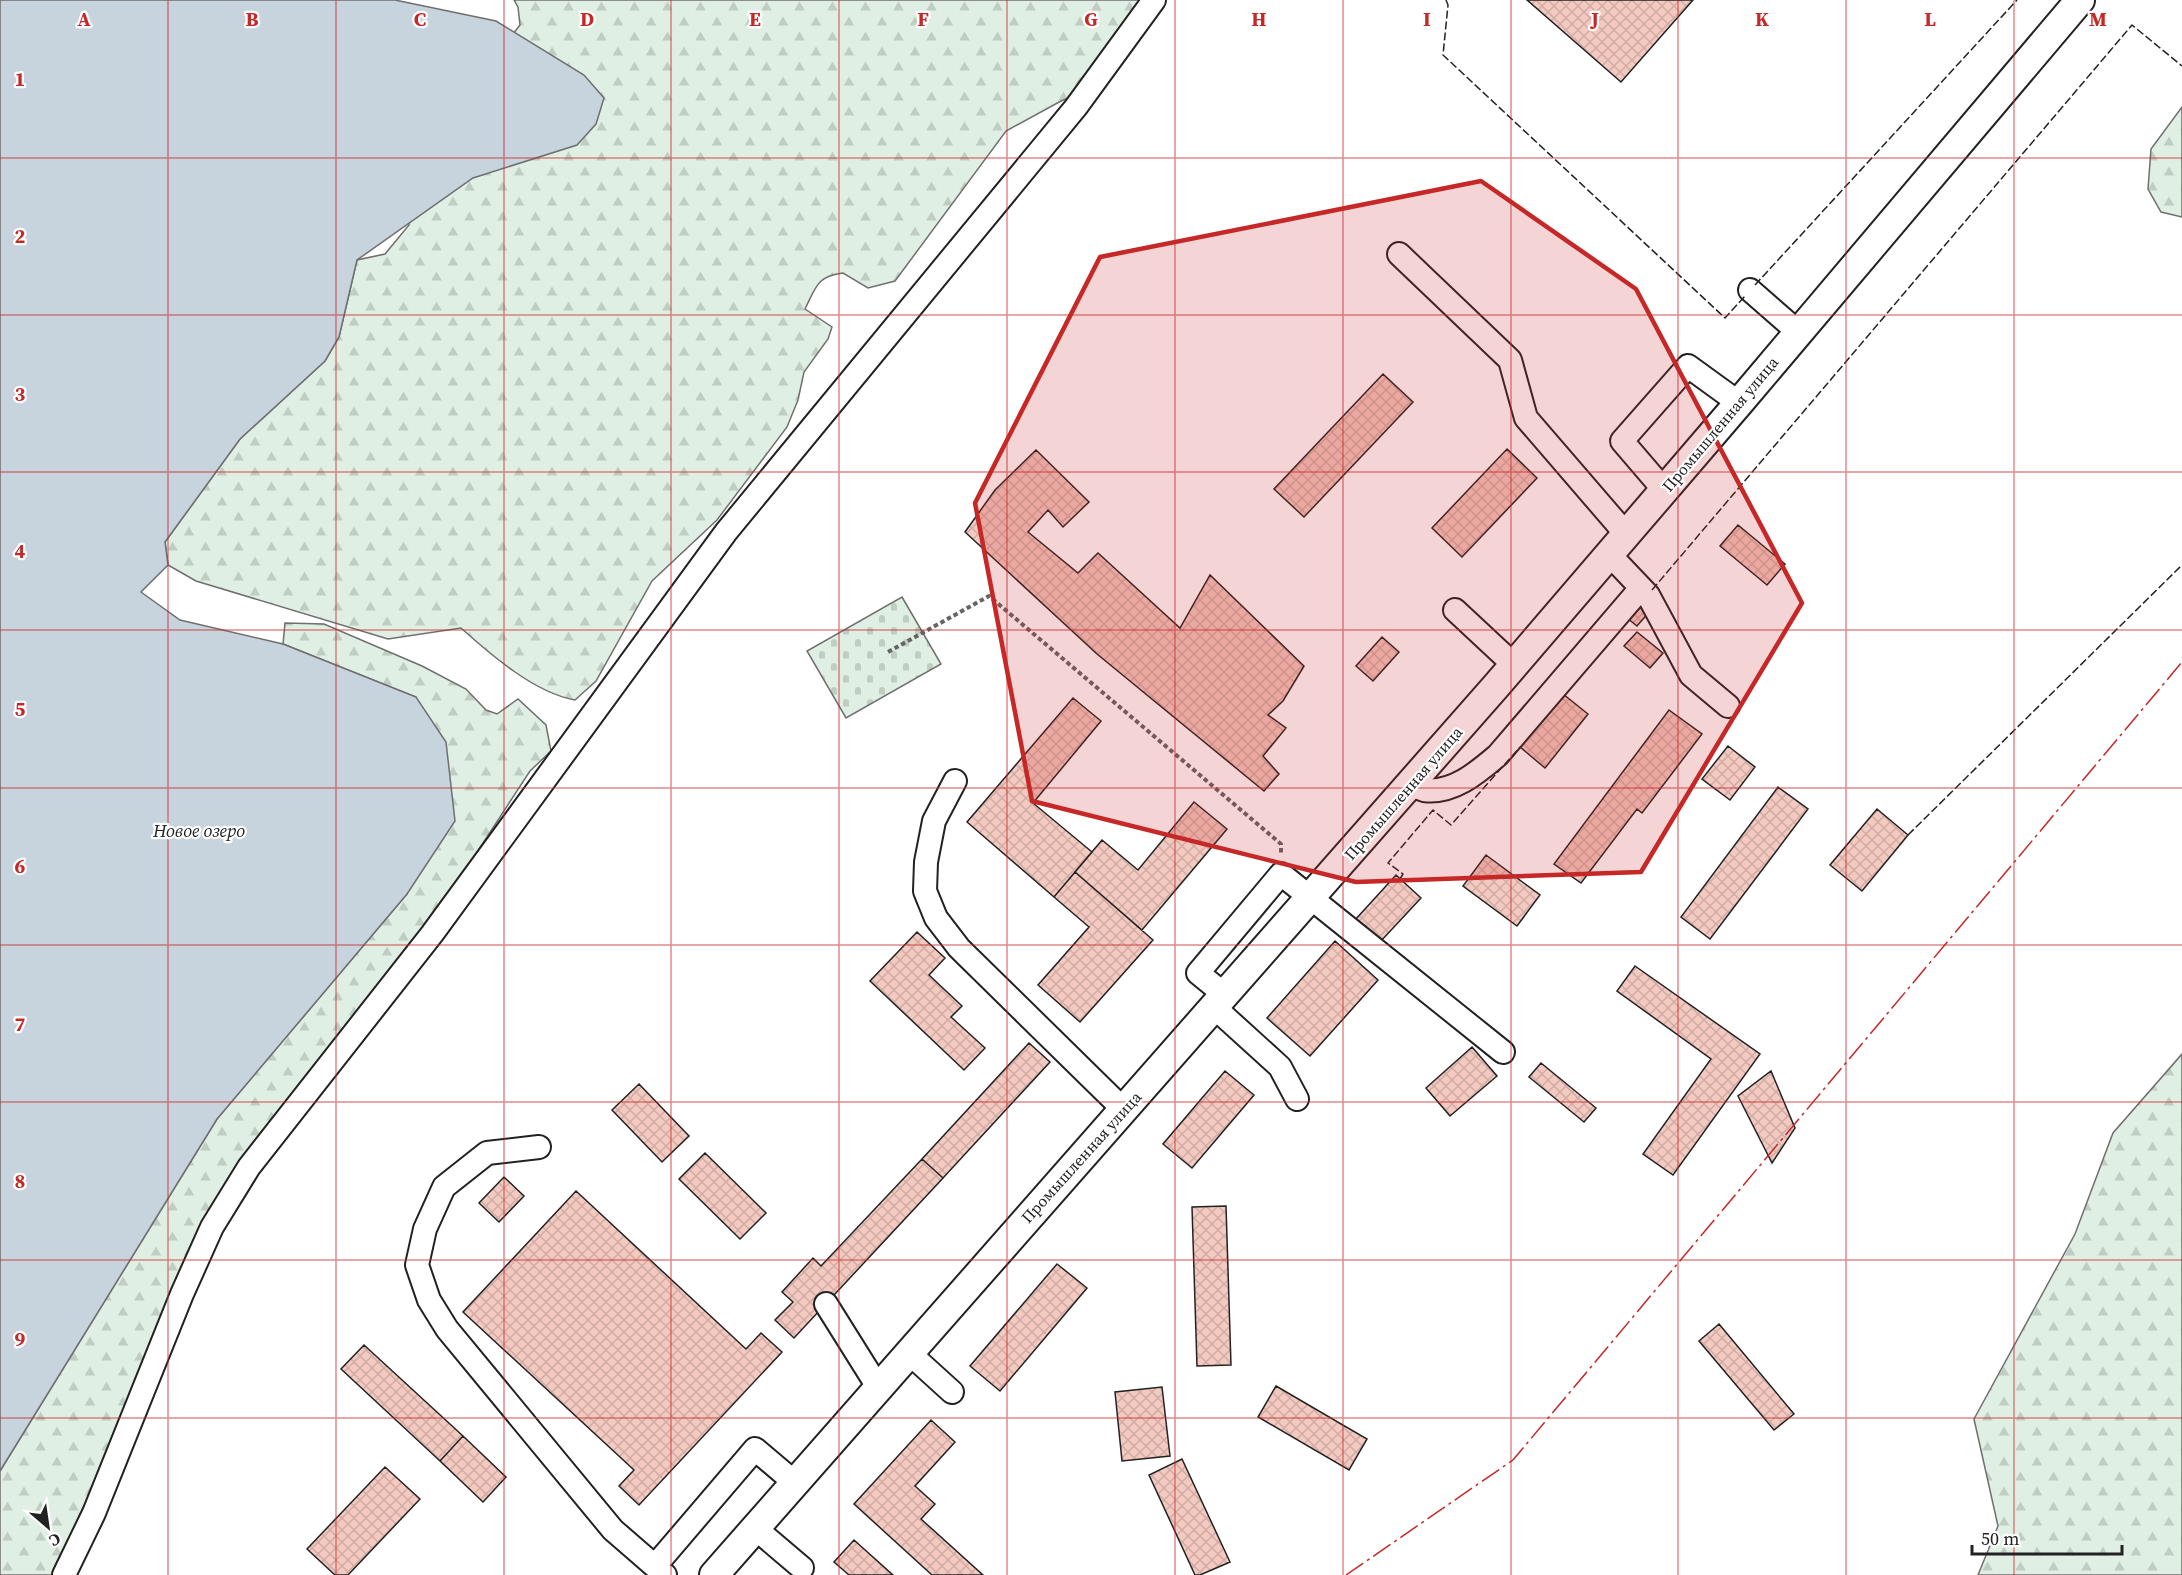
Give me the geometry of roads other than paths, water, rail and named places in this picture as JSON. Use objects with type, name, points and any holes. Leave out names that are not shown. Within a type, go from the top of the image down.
[{"type":"main road","name":"Промышленная улица","points":[[718,1574],[794,1482],[1514,665],[2080,0]]},
{"type":"lane","points":[[63,1575],[94,1513],[182,1294],[208,1237],[249,1167],[432,934],[726,532],[1076,107],[1154,0]]},
{"type":"lane","points":[[1399,254],[1510,360],[1526,417],[1618,544],[1641,588],[1648,594],[1691,675],[1728,706]]},
{"type":"lane","points":[[1750,290],[1798,333]]},
{"type":"lane","points":[[1664,490],[1622,441],[1688,366],[1739,403]]},
{"type":"lane","points":[[1411,784],[1424,790],[1450,787],[1474,775],[1498,754],[1641,588]]},
{"type":"lane","points":[[1455,610],[1514,665]]},
{"type":"lane","points":[[955,781],[934,821],[926,862],[925,891],[936,918],[959,948],[1124,1110]]},
{"type":"lane","points":[[1297,1099],[1280,1067],[1220,1001],[1198,973],[1281,874],[1503,1052]]},
{"type":"lane","points":[[539,1148],[487,1153],[444,1187],[425,1229],[417,1265],[429,1300],[447,1329],[613,1530],[660,1571],[755,1449],[794,1482]]},
{"type":"lane","points":[[826,1304],[878,1387]]},
{"type":"lane","points":[[908,1352],[952,1392]]},
{"type":"lane","points":[[755,1528],[802,1568]]},
{"type":"water","name":"Новое озеро","points":[[0,0],[395,0],[496,21],[584,75],[604,98],[596,124],[577,145],[473,178],[357,260],[339,337],[325,361],[240,439],[165,542],[168,565],[141,592],[180,620],[283,644],[416,697],[446,742],[455,821],[407,894],[217,1119],[0,1471]]}]
